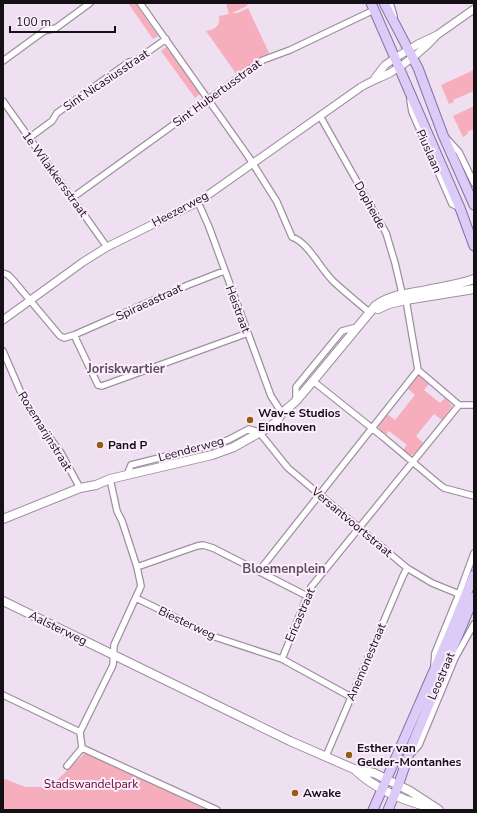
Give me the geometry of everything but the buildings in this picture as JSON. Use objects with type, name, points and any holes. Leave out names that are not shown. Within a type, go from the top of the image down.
[{"type":"main road","name":"Piuslaan","points":[[384,3],[418,68],[443,135],[474,205]]},
{"type":"main road","name":"Piuslaan","points":[[373,6],[460,208],[474,246]]},
{"type":"main road","name":"Leenderweg","points":[[3,519],[90,483],[212,455],[234,447],[259,432],[269,428],[276,422],[296,401],[379,302],[474,279]]},
{"type":"main road","name":"Leenderweg","points":[[404,296],[474,289]]},
{"type":"main road","name":"Leostraat","points":[[373,810],[434,671],[474,574]]},
{"type":"main road","name":"Leostraat","points":[[388,810],[474,597]]},
{"type":"main road","name":"Aalsterweg","points":[[3,601],[113,654],[116,662],[142,674],[161,677],[290,741],[354,769],[374,773],[411,792],[437,809]]},
{"type":"main road","name":"Aalsterweg","points":[[354,769],[365,779],[394,796],[406,801],[437,809]]},
{"type":"street","points":[[3,61],[44,31],[56,28],[90,3]]},
{"type":"street","points":[[140,3],[253,163],[277,202],[292,237],[302,242],[321,268],[333,281],[370,312]]},
{"type":"street","name":"Piuslaan","points":[[390,3],[396,27]]},
{"type":"street","name":"Sint Hubertusstraat","points":[[72,198],[263,60],[290,50],[373,6]]},
{"type":"street","name":"Heezerweg","points":[[373,80],[385,65],[395,58],[437,35],[474,10]]},
{"type":"street","name":"Heezerweg","points":[[3,320],[82,262],[107,247],[198,202],[373,80],[413,59],[437,35]]},
{"type":"street","name":"Sint Nicasiusstraat","points":[[29,138],[52,122],[57,113],[129,62],[135,61],[166,39]]},
{"type":"street","name":"1e Wilakkersstraat","points":[[3,101],[107,247]]},
{"type":"street","name":"Dopheide","points":[[320,116],[386,233],[404,296],[418,370]]},
{"type":"street","name":"Piuslaan","points":[[443,135],[459,152],[474,182]]},
{"type":"street","name":"Heistraat","points":[[198,202],[209,227],[271,396],[282,414]]},
{"type":"street","name":"Spiraeastraat","points":[[74,335],[188,284],[224,271]]},
{"type":"street","points":[[3,273],[8,275],[13,280],[60,336],[64,338],[74,335],[98,385],[102,386],[248,333]]},
{"type":"street","points":[[296,401],[296,387],[342,331],[358,327]]},
{"type":"street","name":"Rozemarijnstraat","points":[[3,351],[24,402],[64,458],[82,487]]},
{"type":"street","points":[[259,571],[418,370],[460,405],[474,405]]},
{"type":"street","points":[[313,381],[444,488],[474,496]]},
{"type":"street","points":[[412,462],[460,405]]},
{"type":"street","name":"Leenderweg","points":[[127,475],[131,465],[228,440],[249,429],[259,432]]},
{"type":"street","name":"Versantvoortstraat","points":[[259,432],[288,468],[408,568],[432,583],[459,594]]},
{"type":"street","name":"Ericastraat","points":[[282,659],[310,587],[412,462]]},
{"type":"street","points":[[67,766],[82,748],[80,732],[113,665],[114,645],[136,598],[141,582],[122,521],[117,511],[107,480]]},
{"type":"street","points":[[137,567],[203,545],[213,548],[307,596]]},
{"type":"street","name":"Leostraat","points":[[434,671],[435,653],[474,552]]},
{"type":"street","name":"Anemonestraat","points":[[326,756],[403,576],[408,568]]},
{"type":"street","name":"Biesterweg","points":[[136,598],[215,636],[282,659],[351,698]]},
{"type":"street","name":"Leostraat","points":[[409,756],[419,744],[455,658],[473,628]]},
{"type":"street","points":[[3,695],[80,732]]},
{"type":"street","points":[[82,748],[217,810]]},
{"type":"green space","points":[[128,3],[135,3],[158,36],[153,39]]},
{"type":"green space","points":[[226,3],[248,3],[247,6],[232,13],[238,13],[248,8],[269,53],[261,57],[237,75],[206,31],[212,30],[218,25],[219,16],[229,14]]},
{"type":"green space","points":[[166,47],[200,94],[195,98],[161,51]]},
{"type":"green space","points":[[474,70],[474,91],[453,100],[454,102],[449,104],[441,85]]},
{"type":"green space","points":[[474,106],[474,129],[467,132],[468,134],[463,137],[453,116]]},
{"type":"green space","points":[[416,376],[419,376],[429,384],[424,390],[440,403],[445,398],[452,406],[442,420],[434,414],[416,436],[423,443],[414,454],[411,455],[403,450],[407,445],[389,431],[385,435],[380,429],[379,424],[387,414],[395,420],[415,395],[407,388]]},
{"type":"green space","name":"Stadswandelpark","points":[[86,752],[207,810],[3,810],[3,780],[5,779],[25,787],[50,787]]},
{"type":"place","name":"Wav-e Studios Eindhoven","points":[[250,420]]},
{"type":"place","name":"Pand P","points":[[100,445]]},
{"type":"place","name":"Esther van Gelder-Montanhes","points":[[349,755]]},
{"type":"place","name":"Awake","points":[[295,793]]},
{"type":"district","name":"Joriskwartier","points":[[126,368]]},
{"type":"district","name":"Bloemenplein","points":[[284,568]]}]
